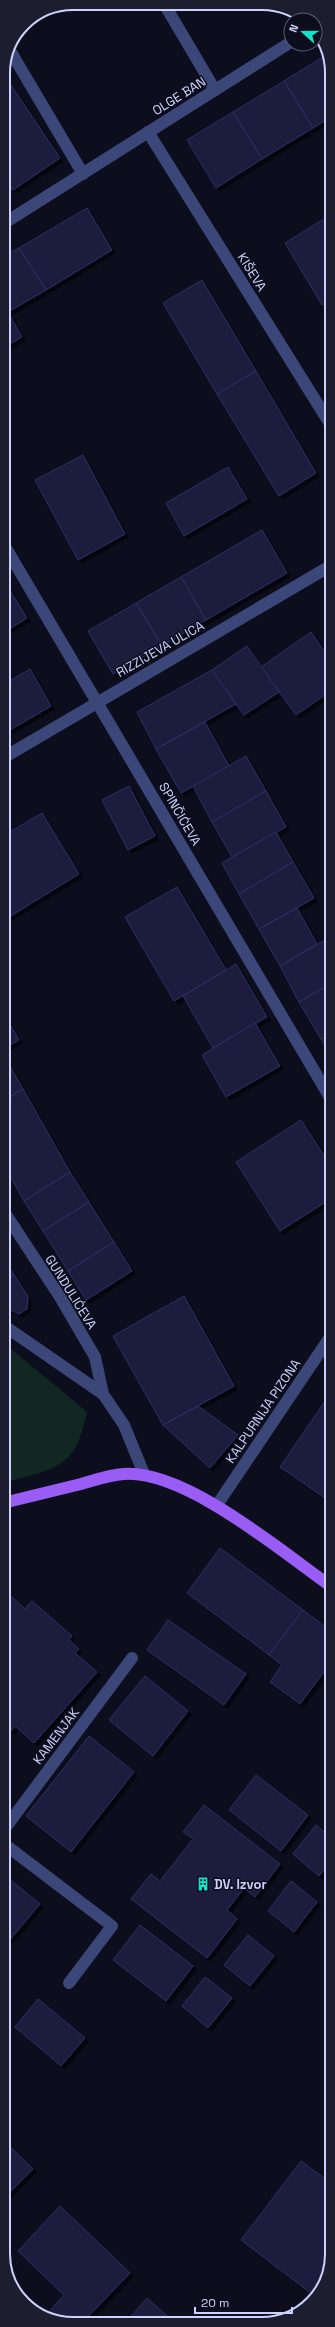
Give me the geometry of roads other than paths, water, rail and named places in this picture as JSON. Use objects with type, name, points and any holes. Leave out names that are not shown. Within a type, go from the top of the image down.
[{"type":"main road","points":[[10,1501],[102,1478],[124,1474],[144,1474],[185,1489],[217,1505],[325,1582]]},
{"type":"street","points":[[168,10],[215,90]]},
{"type":"street","name":"OLGE BAN","points":[[10,220],[283,47]]},
{"type":"street","points":[[13,55],[83,174]]},
{"type":"street","name":"KIŠEVA","points":[[148,132],[325,416]]},
{"type":"street","name":"SPINČIĆEVA","points":[[10,554],[325,1089]]},
{"type":"street","name":"RIZZIJEVA ULICA","points":[[10,754],[325,569]]},
{"type":"street","name":"GUNDULIĆEVA","points":[[10,1221],[60,1297],[95,1357],[103,1394]]},
{"type":"street","points":[[10,1331],[103,1394],[124,1425],[144,1474]]},
{"type":"street","name":"KALPURNIJA PIZONA","points":[[217,1505],[325,1344]]},
{"type":"street","name":"KAMENJAK","points":[[10,1822],[132,1658]]},
{"type":"street","points":[[10,1848],[112,1926],[69,1983]]},
{"type":"place","name":"DV. Izvor","points":[[203,1884]]}]
